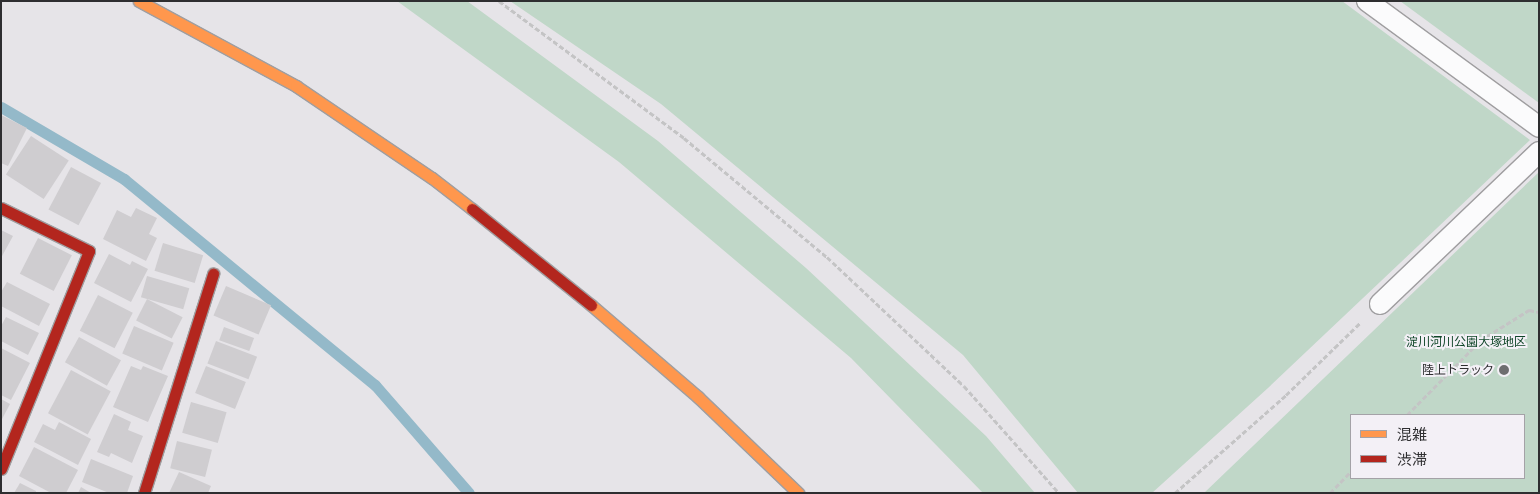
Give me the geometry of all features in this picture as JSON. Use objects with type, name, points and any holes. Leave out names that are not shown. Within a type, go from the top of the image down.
[{"type":"street","points":[[139,1],[296,86],[432,178],[566,283],[698,397],[798,493]]},
{"type":"street","points":[[1,208],[89,250],[1,469]]},
{"type":"street","points":[[144,493],[213,274]]},
{"type":"lane","points":[[1367,1],[1539,127]]},
{"type":"lane","points":[[1380,304],[1539,152]]},
{"type":"path","points":[[499,1],[684,138],[827,257],[964,386],[1059,493]]},
{"type":"path","points":[[1175,493],[1286,396],[1380,304]]},
{"type":"path","points":[[1408,414],[1481,340],[1530,310],[1539,312]]},
{"type":"path","points":[[1330,493],[1350,472]]},
{"type":"green space","points":[[397,1],[467,1],[658,141],[806,268],[986,436],[1035,493],[983,493],[851,358],[619,162]]},
{"type":"green space","points":[[510,1],[1342,1],[1530,140],[1268,388],[1152,493],[1078,493],[963,355],[661,104]]},
{"type":"green space","points":[[1400,1],[1539,1],[1539,103]]},
{"type":"green space","name":"淀川河川公園大塚地区","points":[[1539,172],[1539,493],[1204,493]]},
{"type":"building","points":[[1,115],[27,128],[8,166],[1,163]]},
{"type":"building","points":[[31,136],[69,161],[44,199],[6,175]]},
{"type":"building","points":[[71,167],[101,183],[78,225],[48,209]]},
{"type":"building","points":[[136,208],[157,218],[149,234],[157,238],[146,261],[103,239],[117,210],[131,217]]},
{"type":"building","points":[[1,230],[13,236],[1,258]]},
{"type":"building","points":[[38,238],[72,255],[54,291],[20,274]]},
{"type":"building","points":[[163,243],[203,255],[195,283],[155,271]]},
{"type":"building","points":[[109,254],[130,265],[132,261],[148,269],[131,302],[94,283]]},
{"type":"building","points":[[147,276],[189,288],[183,309],[141,297]]},
{"type":"building","points":[[7,282],[50,304],[39,326],[1,306],[1,292]]},
{"type":"building","points":[[226,286],[271,305],[259,335],[213,315]]},
{"type":"building","points":[[98,295],[133,313],[115,348],[80,331]]},
{"type":"building","points":[[147,299],[183,317],[172,339],[136,320]]},
{"type":"building","points":[[6,317],[39,333],[28,355],[1,341],[1,326]]},
{"type":"building","points":[[134,326],[174,343],[162,370],[122,354]]},
{"type":"building","points":[[224,327],[254,338],[249,351],[219,340]]},
{"type":"building","points":[[79,337],[121,360],[107,386],[65,362]]},
{"type":"building","points":[[216,341],[257,357],[248,379],[207,363]]},
{"type":"building","points":[[1,348],[30,363],[11,400],[1,395]]},
{"type":"building","points":[[131,366],[141,370],[143,366],[168,376],[148,422],[113,407]]},
{"type":"building","points":[[206,366],[246,382],[235,409],[195,393]]},
{"type":"building","points":[[71,370],[111,391],[88,434],[48,413]]},
{"type":"building","points":[[1,399],[10,404],[1,421]]},
{"type":"building","points":[[191,402],[227,412],[218,443],[182,433]]},
{"type":"building","points":[[114,414],[131,422],[128,430],[143,436],[132,463],[111,453],[109,457],[97,452]]},
{"type":"building","points":[[59,422],[91,439],[78,465],[34,442],[43,424],[55,430]]},
{"type":"building","points":[[177,441],[212,450],[205,477],[170,468]]},
{"type":"building","points":[[34,447],[78,470],[66,493],[51,493],[19,476]]},
{"type":"building","points":[[91,459],[133,476],[127,493],[109,493],[82,482]]},
{"type":"building","points":[[179,472],[211,486],[208,493],[169,493]]},
{"type":"building","points":[[20,483],[36,491],[36,493],[14,493]]},
{"type":"building","points":[[81,487],[91,493],[78,493]]},
{"type":"waterway","points":[[1,107],[124,179],[375,385],[469,493]]},
{"type":"traffic: slow","points":[[139,1],[296,86],[432,178],[472,209]]},
{"type":"traffic: slow","points":[[591,305],[698,397],[798,493]]},
{"type":"traffic: jam","points":[[1,208],[89,251],[1,469]]},
{"type":"traffic: jam","points":[[472,209],[591,305]]},
{"type":"traffic: jam","points":[[144,493],[213,274]]},
{"type":"place","name":"陸上トラック","points":[[1504,370]]}]
